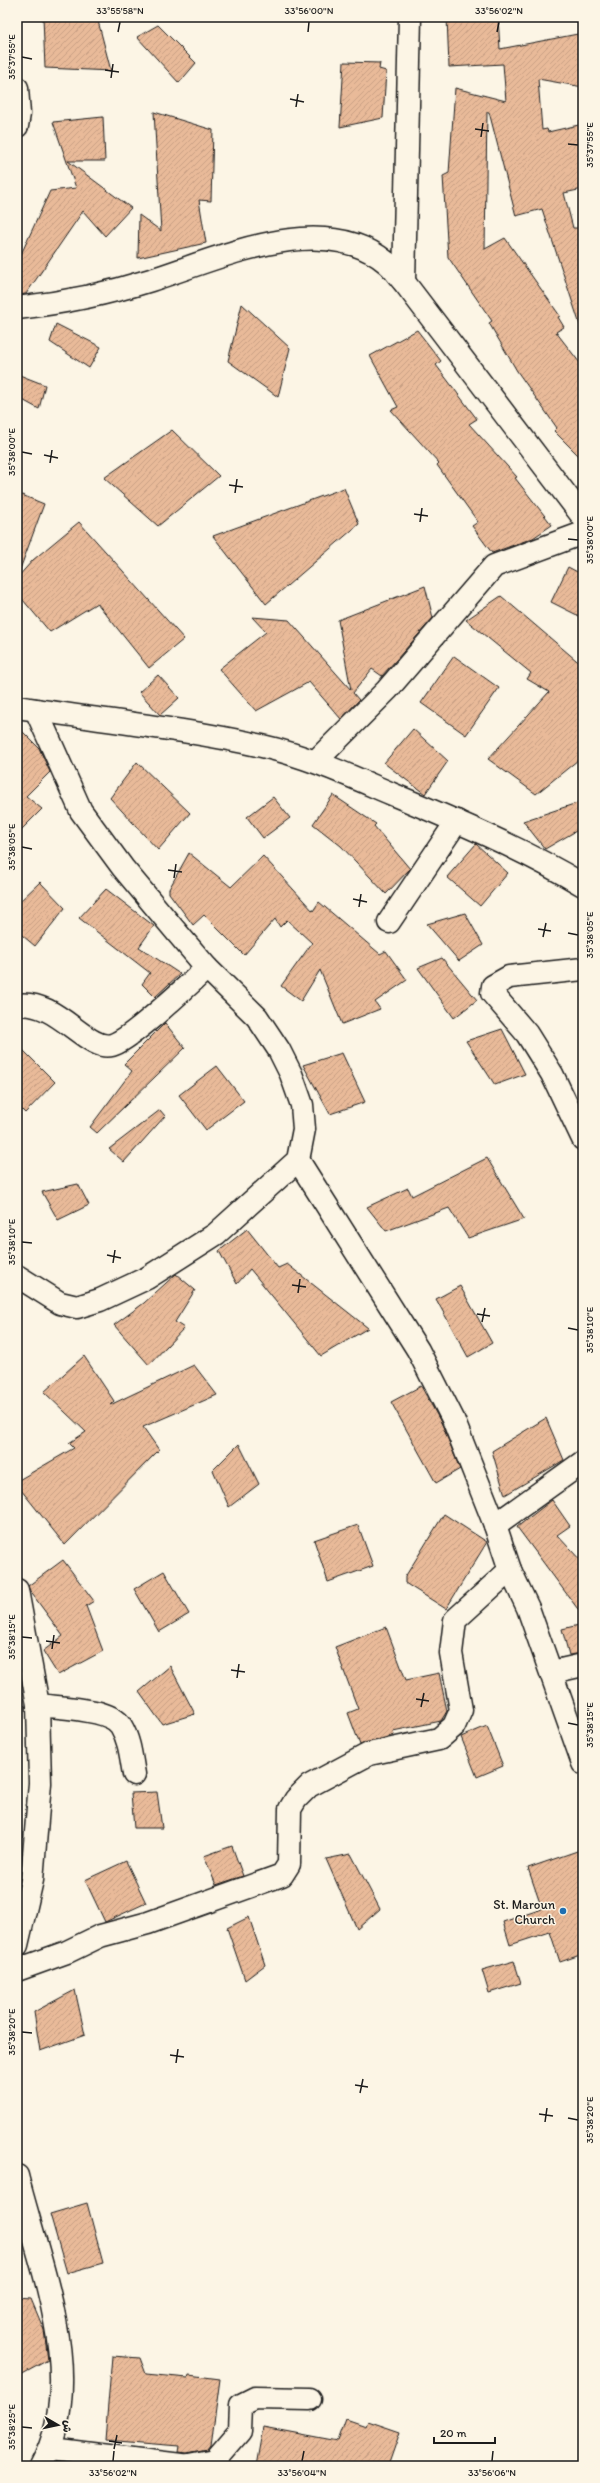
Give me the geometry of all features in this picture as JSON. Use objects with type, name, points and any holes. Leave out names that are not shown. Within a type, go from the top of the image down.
[{"type":"street","points":[[404,282],[410,17]]},
{"type":"street","points":[[17,88],[19,114],[17,126]]},
{"type":"street","points":[[17,308],[82,298],[150,280],[239,251],[301,237],[359,246],[386,262],[404,282],[583,517]]},
{"type":"street","points":[[316,762],[387,690],[494,566],[583,533]]},
{"type":"street","points":[[26,709],[154,726],[262,746],[316,762],[456,821],[534,858],[583,885]]},
{"type":"street","points":[[17,1276],[60,1303],[77,1307],[100,1300],[147,1278],[216,1234],[298,1160],[304,1129],[303,1111],[291,1074],[257,1017],[207,968],[123,868],[81,811],[26,709]]},
{"type":"street","points":[[389,922],[456,821]]},
{"type":"street","points":[[17,1005],[25,1004],[40,1006],[65,1019],[90,1039],[100,1044],[110,1046],[131,1033],[207,968]]},
{"type":"street","points":[[583,969],[509,977],[493,986],[492,993],[527,1034],[552,1074],[583,1139]]},
{"type":"street","points":[[298,1160],[418,1350],[453,1418],[495,1525],[510,1570],[528,1608],[552,1672],[583,1763]]},
{"type":"street","points":[[495,1525],[583,1462]]},
{"type":"street","points":[[17,1970],[67,1952],[100,1936],[148,1922],[282,1875],[289,1864],[290,1809],[296,1798],[310,1786],[369,1754],[439,1739],[454,1726],[461,1710],[451,1653],[454,1620],[510,1570]]},
{"type":"street","points":[[17,1590],[38,1705],[40,1783],[32,1880],[17,1945]]},
{"type":"street","points":[[552,1672],[583,1664]]},
{"type":"street","points":[[38,1705],[88,1711],[114,1718],[121,1725],[129,1742],[134,1774]]},
{"type":"street","points":[[17,2176],[57,2325],[61,2380],[58,2416],[46,2458],[189,2465],[215,2460],[240,2431],[242,2405],[255,2398],[310,2399]]},
{"type":"building","points":[[43,17],[97,17],[111,71],[45,68]]},
{"type":"building","points":[[447,17],[498,17],[500,49],[583,33],[583,87],[538,79],[542,130],[547,129],[548,132],[583,124],[583,189],[564,193],[573,228],[583,228],[583,325],[580,325],[542,209],[516,216],[489,112],[487,112],[485,249],[505,238],[560,316],[558,317],[564,327],[556,332],[583,367],[583,460],[554,431],[557,428],[517,371],[489,323],[492,321],[448,257],[443,176],[449,173],[455,88],[506,101],[503,64],[449,67]]},
{"type":"building","points":[[158,25],[196,63],[179,83],[137,37]]},
{"type":"building","points":[[344,62],[380,63],[379,69],[386,71],[383,118],[340,127]]},
{"type":"building","points":[[154,112],[213,130],[211,201],[199,200],[206,243],[138,258],[139,215],[161,231]]},
{"type":"building","points":[[103,117],[105,161],[68,161],[131,208],[105,236],[83,211],[26,294],[17,295],[17,263],[50,191],[76,188],[53,122]]},
{"type":"building","points":[[242,304],[290,348],[278,397],[228,361]]},
{"type":"building","points":[[56,324],[101,347],[89,368],[50,342]]},
{"type":"building","points":[[417,330],[441,361],[436,365],[477,419],[469,424],[517,477],[515,478],[552,525],[533,538],[492,553],[472,526],[478,522],[437,465],[439,463],[391,410],[398,407],[370,356]]},
{"type":"building","points":[[17,374],[45,385],[39,409],[17,397]]},
{"type":"building","points":[[172,430],[219,476],[158,526],[104,478]]},
{"type":"building","points":[[344,488],[359,524],[266,604],[213,536]]},
{"type":"building","points":[[17,493],[44,504],[19,572],[17,572]]},
{"type":"building","points":[[79,522],[184,639],[149,668],[97,603],[50,632],[17,593],[17,578],[33,560]]},
{"type":"building","points":[[568,567],[583,575],[583,618],[551,602]]},
{"type":"building","points":[[425,586],[433,618],[382,676],[372,669],[353,693],[359,700],[341,719],[309,682],[256,711],[219,669],[266,632],[252,617],[289,620],[351,690],[338,620]]},
{"type":"building","points":[[501,596],[583,666],[583,756],[536,794],[488,759],[549,692],[527,679],[531,673],[466,620]]},
{"type":"building","points":[[454,656],[499,688],[466,735],[421,703]]},
{"type":"building","points":[[158,675],[179,698],[160,715],[139,692]]},
{"type":"building","points":[[17,726],[39,748],[50,772],[26,796],[42,809],[17,834]]},
{"type":"building","points":[[413,729],[448,761],[425,794],[384,763]]},
{"type":"building","points":[[137,762],[190,813],[158,850],[110,798]]},
{"type":"building","points":[[333,795],[376,824],[374,826],[410,869],[386,894],[341,846],[313,824]]},
{"type":"building","points":[[273,797],[290,818],[263,838],[247,817]]},
{"type":"building","points":[[583,801],[583,827],[545,849],[523,821]]},
{"type":"building","points":[[476,844],[508,873],[480,906],[447,877]]},
{"type":"building","points":[[189,853],[231,887],[263,856],[313,911],[319,902],[380,954],[386,951],[407,980],[375,1002],[380,1009],[342,1024],[320,970],[301,1001],[281,986],[312,943],[287,920],[280,927],[275,919],[244,955],[204,915],[193,925],[169,893],[169,889]]},
{"type":"building","points":[[40,882],[65,908],[35,946],[17,931],[17,904]]},
{"type":"building","points":[[106,889],[154,926],[139,947],[180,974],[155,997],[142,984],[150,973],[79,918]]},
{"type":"building","points":[[465,913],[483,945],[459,961],[427,924]]},
{"type":"building","points":[[442,958],[477,1000],[454,1018],[418,968]]},
{"type":"building","points":[[165,1023],[185,1048],[97,1133],[90,1127],[132,1071],[124,1064]]},
{"type":"building","points":[[502,1029],[525,1074],[495,1085],[466,1041]]},
{"type":"building","points":[[17,1044],[55,1082],[25,1113],[17,1105]]},
{"type":"building","points":[[342,1053],[365,1102],[330,1114],[303,1065]]},
{"type":"building","points":[[217,1066],[244,1101],[206,1130],[179,1095]]},
{"type":"building","points":[[160,1110],[165,1116],[124,1162],[109,1149]]},
{"type":"building","points":[[487,1158],[524,1219],[468,1238],[449,1208],[386,1231],[367,1207],[408,1188],[412,1196]]},
{"type":"building","points":[[78,1184],[89,1205],[58,1220],[42,1192]]},
{"type":"building","points":[[247,1229],[278,1268],[287,1264],[368,1328],[321,1356],[250,1269],[237,1284],[219,1251]]},
{"type":"building","points":[[176,1274],[195,1290],[175,1322],[184,1328],[149,1365],[114,1325],[144,1303]]},
{"type":"building","points":[[460,1286],[492,1343],[468,1357],[436,1299]]},
{"type":"building","points":[[84,1356],[114,1401],[110,1405],[194,1365],[217,1395],[143,1427],[159,1450],[65,1545],[17,1485],[17,1481],[74,1448],[69,1443],[86,1432],[44,1392]]},
{"type":"building","points":[[421,1386],[442,1424],[460,1469],[436,1483],[391,1402]]},
{"type":"building","points":[[546,1418],[564,1460],[505,1495],[492,1451]]},
{"type":"building","points":[[239,1444],[259,1484],[229,1507],[213,1470]]},
{"type":"building","points":[[552,1500],[570,1526],[557,1535],[583,1563],[583,1616],[517,1527]]},
{"type":"building","points":[[444,1514],[487,1542],[446,1609],[405,1583],[405,1577]]},
{"type":"building","points":[[358,1525],[373,1566],[328,1582],[314,1540]]},
{"type":"building","points":[[63,1560],[94,1601],[86,1606],[103,1651],[58,1675],[43,1651],[63,1636],[30,1591],[28,1586]]},
{"type":"building","points":[[164,1571],[189,1614],[159,1632],[134,1589]]},
{"type":"building","points":[[583,1624],[583,1653],[569,1655],[562,1629]]},
{"type":"building","points":[[386,1627],[406,1680],[439,1673],[447,1711],[441,1721],[393,1731],[394,1735],[360,1745],[348,1713],[358,1709],[335,1647]]},
{"type":"building","points":[[170,1666],[195,1714],[162,1724],[139,1692]]},
{"type":"building","points":[[487,1726],[503,1766],[477,1777],[461,1737]]},
{"type":"building","points":[[157,1792],[162,1828],[134,1828],[131,1793]]},
{"type":"building","points":[[232,1846],[243,1876],[216,1885],[204,1856]]},
{"type":"building","name":"St. Maroun Church","points":[[583,1849],[583,1954],[560,1962],[550,1932],[510,1945],[503,1922],[542,1909],[528,1868]]},
{"type":"building","points":[[351,1854],[380,1909],[357,1929],[326,1859]]},
{"type":"building","points":[[126,1861],[146,1903],[105,1922],[85,1880]]},
{"type":"building","points":[[249,1917],[265,1965],[245,1980],[227,1928]]},
{"type":"building","points":[[514,1961],[521,1983],[489,1993],[482,1970]]},
{"type":"building","points":[[75,1990],[85,2035],[40,2051],[34,2012]]},
{"type":"building","points":[[87,2203],[103,2263],[67,2273],[50,2214]]},
{"type":"building","points":[[17,2298],[31,2299],[44,2330],[48,2360],[17,2377]]},
{"type":"building","points":[[112,2356],[140,2358],[146,2374],[188,2378],[189,2375],[220,2379],[211,2445],[208,2449],[186,2453],[178,2452],[179,2446],[105,2440]]},
{"type":"building","points":[[346,2419],[366,2426],[368,2421],[400,2432],[388,2466],[256,2466],[263,2427],[338,2441]]},
{"type":"place","name":"St. Maroun Church","points":[[563,1911]]}]
